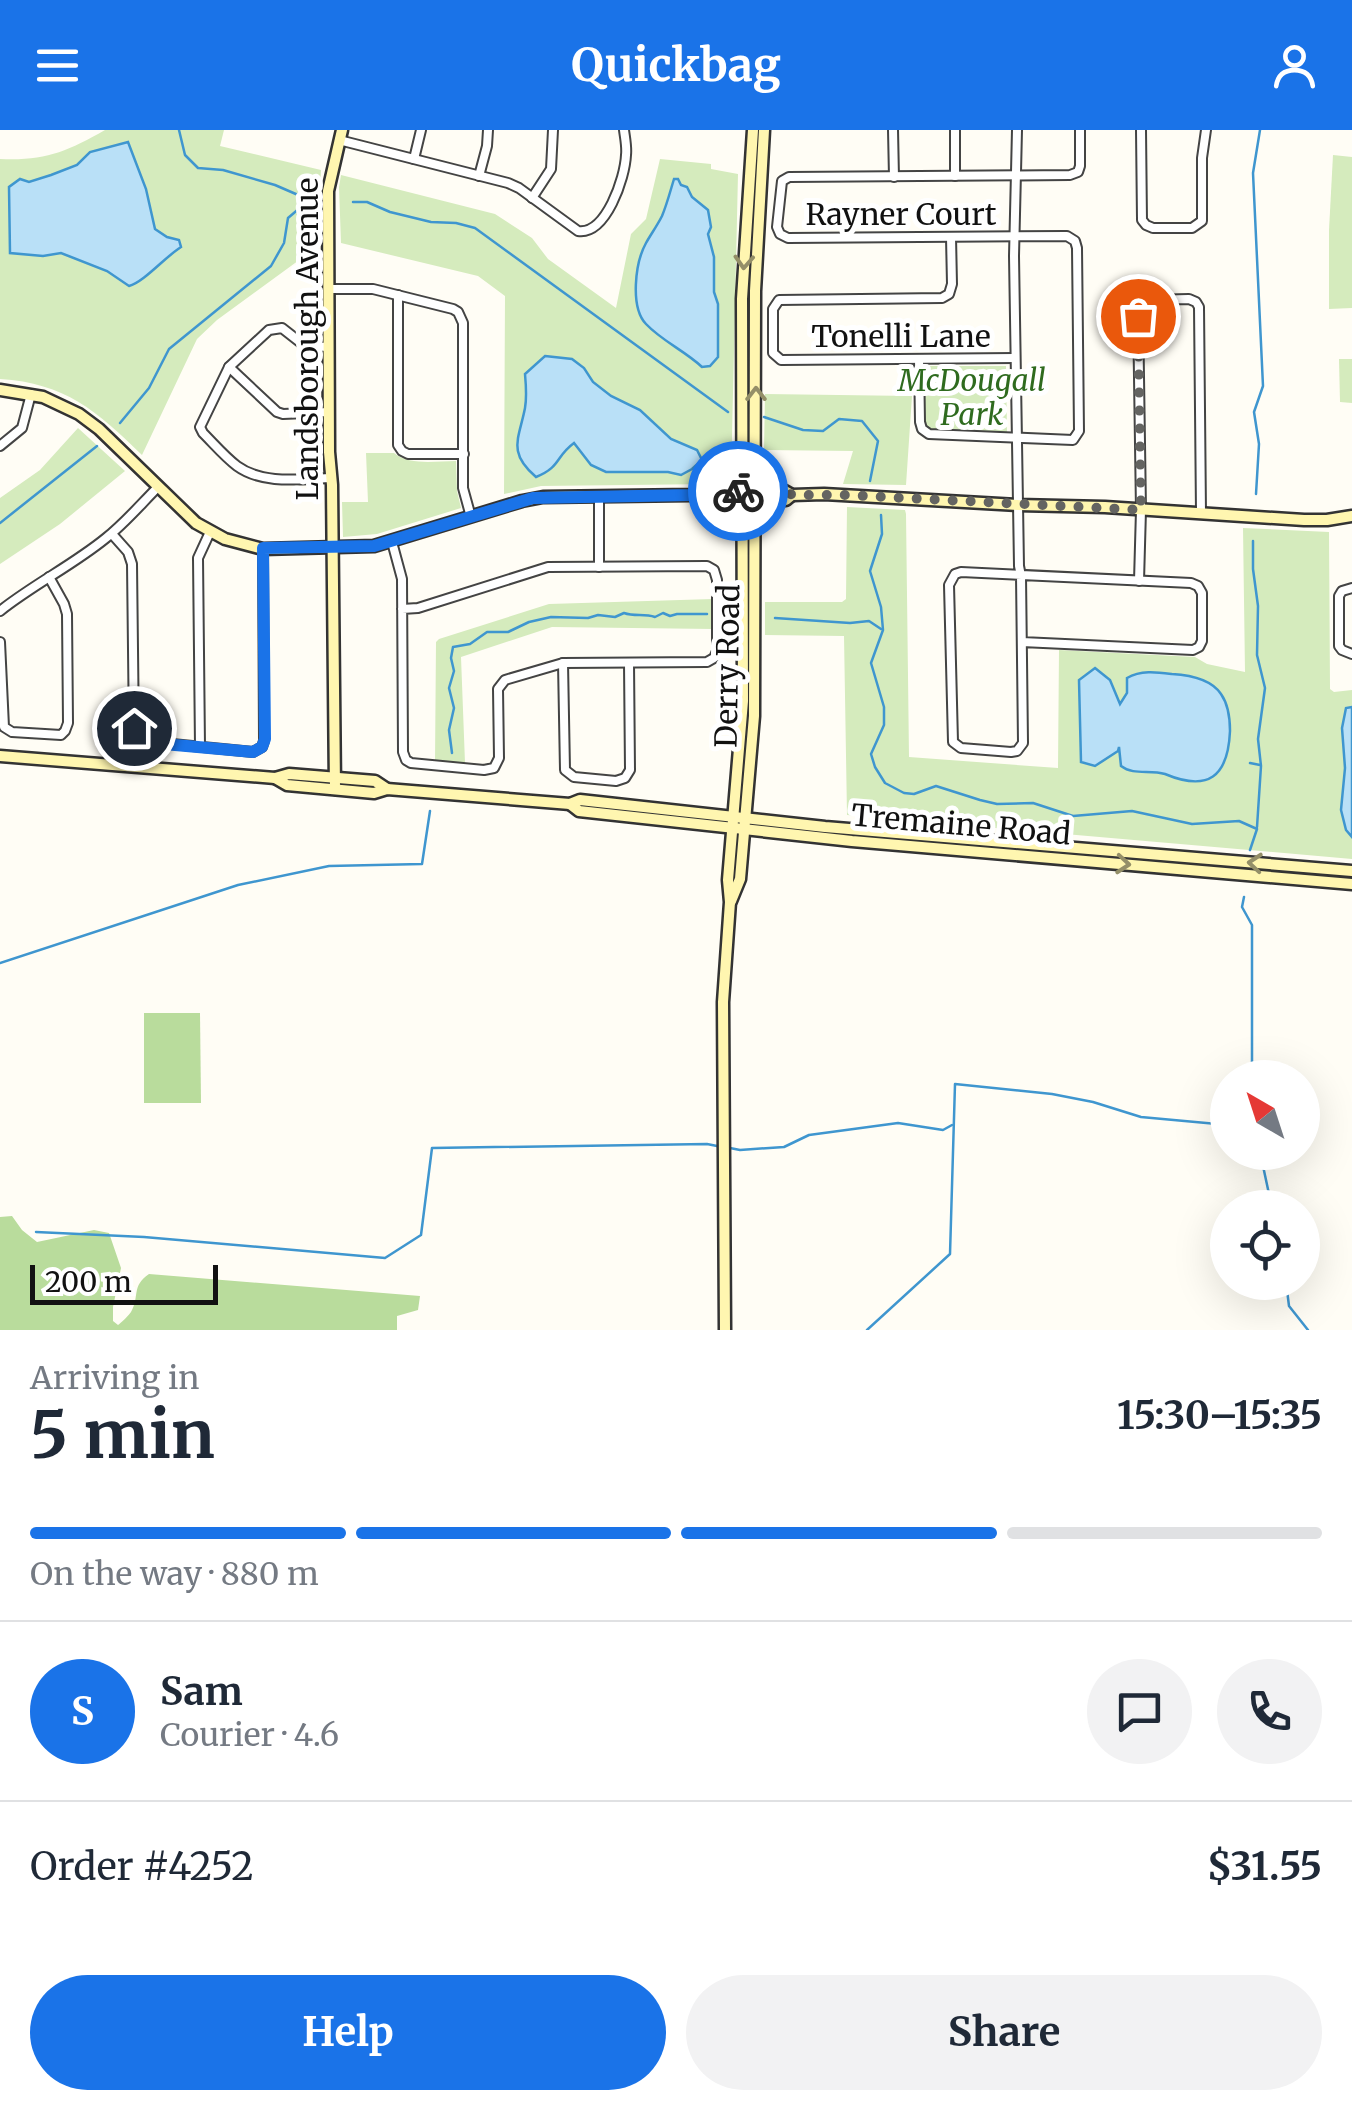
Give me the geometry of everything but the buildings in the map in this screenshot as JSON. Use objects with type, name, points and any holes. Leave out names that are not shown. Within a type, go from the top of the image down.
[{"type":"main road","name":"Derry Road","points":[[740,824],[742,299],[753,130]]},
{"type":"main road","name":"Derry Road","points":[[725,1330],[724,1002],[728,880],[740,824],[754,716],[755,291],[764,130]]},
{"type":"main road","name":"Landsborough Avenue","points":[[335,784],[328,191],[340,135]]},
{"type":"main road","points":[[0,390],[32,394],[86,418],[187,516],[233,542],[263,548],[366,547],[533,498],[718,491],[786,500],[792,495],[867,496],[1304,520],[1352,516]]},
{"type":"main road","name":"Tremaine Road","points":[[0,756],[275,778],[287,785],[335,784],[374,793],[387,789],[570,804],[580,800],[740,824],[1352,884]]},
{"type":"main road","name":"Tremaine Road","points":[[740,824],[1352,871]]},
{"type":"street","points":[[414,159],[421,130]]},
{"type":"street","points":[[479,176],[488,130]]},
{"type":"street","points":[[532,198],[551,169],[553,130]]},
{"type":"street","points":[[340,135],[508,183],[578,231],[588,232],[613,202],[620,184],[626,160],[624,130]]},
{"type":"street","points":[[894,130],[894,176]]},
{"type":"street","points":[[954,130],[955,176]]},
{"type":"street","points":[[1017,130],[1014,236],[1021,576],[1022,746],[1011,752],[955,745],[950,580],[956,574],[961,572],[1021,576],[1191,584],[1200,588],[1202,641],[1192,650],[1022,642]]},
{"type":"street","name":"Rayner Court","points":[[1016,439],[1068,441],[1079,431],[1076,244],[1070,237],[788,238],[778,231],[780,185],[785,179],[1070,175],[1078,172],[1080,166],[1080,130]]},
{"type":"street","points":[[1141,130],[1144,223],[1154,228],[1192,228],[1203,217],[1202,158],[1206,130]]},
{"type":"street","name":"Tonelli Lane","points":[[951,237],[952,288],[945,296],[781,299],[774,306],[773,350],[781,360],[1016,358]]},
{"type":"street","points":[[329,289],[373,289],[453,310],[462,319],[463,488],[472,516]]},
{"type":"street","points":[[398,295],[398,445],[404,454],[464,454]]},
{"type":"street","points":[[1138,581],[1139,306],[1146,300],[1189,299],[1200,310],[1201,513]]},
{"type":"street","points":[[329,347],[304,346],[282,328],[273,328],[229,367],[200,422],[203,433],[236,466],[258,477],[331,478]]},
{"type":"street","points":[[919,359],[920,422],[924,432],[1016,439]]},
{"type":"street","points":[[229,367],[277,412],[329,412]]},
{"type":"street","points":[[0,446],[22,428],[32,394]]},
{"type":"street","points":[[0,610],[112,534],[158,487]]},
{"type":"street","points":[[599,497],[600,567]]},
{"type":"street","points":[[200,747],[198,558],[210,532]]},
{"type":"street","points":[[112,534],[128,552],[132,564],[134,734],[142,742],[253,752],[264,742],[263,548]]},
{"type":"street","points":[[392,542],[401,572],[403,752],[411,763],[494,768],[499,758],[500,684],[505,680],[563,663],[707,662],[717,651],[716,574],[708,566],[540,568],[418,608],[402,609]]},
{"type":"street","points":[[0,642],[4,727],[12,732],[61,735],[68,723],[67,614],[49,577]]},
{"type":"street","points":[[1352,588],[1339,596],[1340,646],[1352,654]]},
{"type":"street","points":[[563,663],[565,770],[574,777],[616,781],[625,778],[630,770],[629,662]]},
{"type":"green space","points":[[105,130],[224,130],[220,146],[321,170],[317,247],[197,339],[142,455],[110,425],[62,393],[0,379],[0,159],[55,154]]},
{"type":"green space","points":[[1333,155],[1352,157],[1352,308],[1329,309]]},
{"type":"green space","points":[[660,159],[711,164],[711,169],[738,174],[731,481],[541,486],[504,494],[505,296],[478,276],[341,243],[341,175],[495,214],[532,238],[548,259],[616,308],[631,234],[646,219]]},
{"type":"green space","points":[[1339,359],[1352,359],[1352,403],[1340,402]]},
{"type":"green space","name":"McDougall Park","points":[[924,366],[1006,366],[1007,433],[928,429],[924,421]]},
{"type":"green space","points":[[765,394],[912,396],[906,485],[843,484],[853,451],[764,450]]},
{"type":"green space","points":[[78,428],[125,471],[60,524],[0,564],[0,498],[40,470]]},
{"type":"green space","points":[[366,453],[394,453],[415,461],[456,461],[461,508],[377,534],[343,537],[342,502],[368,502]]},
{"type":"green space","points":[[847,507],[905,510],[906,514],[909,757],[1058,768],[1059,650],[1195,657],[1207,664],[1245,672],[1243,528],[1329,532],[1330,689],[1352,690],[1352,859],[847,815],[844,636],[765,635],[765,602],[846,599]]},
{"type":"green space","points":[[713,599],[713,629],[552,627],[461,657],[465,763],[435,761],[439,639],[549,604]]},
{"type":"green space","points":[[144,1013],[200,1013],[201,1103],[144,1103]]},
{"type":"green space","points":[[12,1216],[37,1242],[94,1230],[109,1233],[121,1268],[113,1307],[113,1321],[118,1325],[131,1312],[138,1287],[149,1274],[420,1296],[418,1310],[397,1316],[397,1330],[0,1330],[0,1217]]},
{"type":"water","points":[[128,142],[146,189],[155,229],[179,240],[181,247],[129,286],[107,271],[61,253],[10,253],[9,187],[20,179],[29,182],[77,165],[90,152]]},
{"type":"water","points":[[674,179],[708,210],[718,304],[718,357],[710,366],[702,367],[659,336],[646,324],[638,307],[639,262],[662,216]]},
{"type":"water","points":[[545,356],[572,359],[611,396],[640,410],[671,439],[697,450],[702,460],[681,475],[606,472],[591,465],[574,443],[550,469],[536,477],[521,460],[517,445],[526,404],[525,374]]},
{"type":"water","points":[[1095,668],[1110,680],[1120,704],[1127,693],[1127,678],[1143,673],[1192,677],[1217,689],[1225,702],[1230,726],[1220,770],[1204,780],[1193,781],[1131,771],[1121,766],[1119,747],[1095,766],[1081,762],[1079,680]]},
{"type":"water","points":[[1352,707],[1352,837],[1341,810],[1345,768],[1342,728],[1346,708]]},
{"type":"waterway","points":[[179,130],[185,155],[198,168],[223,170],[275,185],[312,201]]},
{"type":"waterway","points":[[1256,494],[1259,444],[1254,412],[1263,386],[1253,173],[1260,130]]},
{"type":"waterway","points":[[120,423],[149,388],[169,349],[271,266],[284,243],[288,218],[308,201]]},
{"type":"waterway","points":[[353,202],[367,202],[431,222],[475,228],[728,412]]},
{"type":"waterway","points":[[764,417],[803,430],[823,431],[839,419],[862,421],[878,441],[870,481]]},
{"type":"waterway","points":[[0,523],[97,446]]},
{"type":"waterway","points":[[881,515],[882,534],[870,571],[883,630],[871,663],[884,707],[884,725],[871,754],[885,783],[904,793],[914,794],[936,786],[997,804],[1033,803],[1073,816],[1132,811],[1192,824],[1239,821],[1257,829],[1250,850]]},
{"type":"waterway","points":[[1253,541],[1257,655],[1265,688],[1258,739],[1261,766],[1257,827]]},
{"type":"waterway","points":[[452,753],[449,730],[454,708],[449,688],[454,671],[453,647],[470,644],[487,632],[508,632],[551,617],[707,614]]},
{"type":"waterway","points":[[775,618],[869,621],[881,629]]},
{"type":"waterway","points":[[1250,763],[1260,765]]},
{"type":"waterway","points":[[0,963],[238,885],[329,866],[422,864],[430,811]]},
{"type":"waterway","points":[[1244,897],[1242,907],[1252,925],[1252,1060]]},
{"type":"waterway","points":[[867,1330],[950,1254],[955,1084],[1052,1094],[1141,1117],[1210,1123]]},
{"type":"waterway","points":[[730,1148],[784,1147],[809,1135],[898,1123],[943,1130],[952,1125]]},
{"type":"waterway","points":[[36,1232],[144,1237],[385,1258],[421,1235],[432,1148],[717,1146]]},
{"type":"waterway","points":[[1264,1170],[1268,1190]]},
{"type":"waterway","points":[[1288,1300],[1308,1330]]},
{"type":"way so far","points":[[738,491],[1141,510],[1138,316]]},
{"type":"route","points":[[134,728],[142,742],[253,752],[262,747],[263,548],[374,546],[533,498],[738,491]]}]
